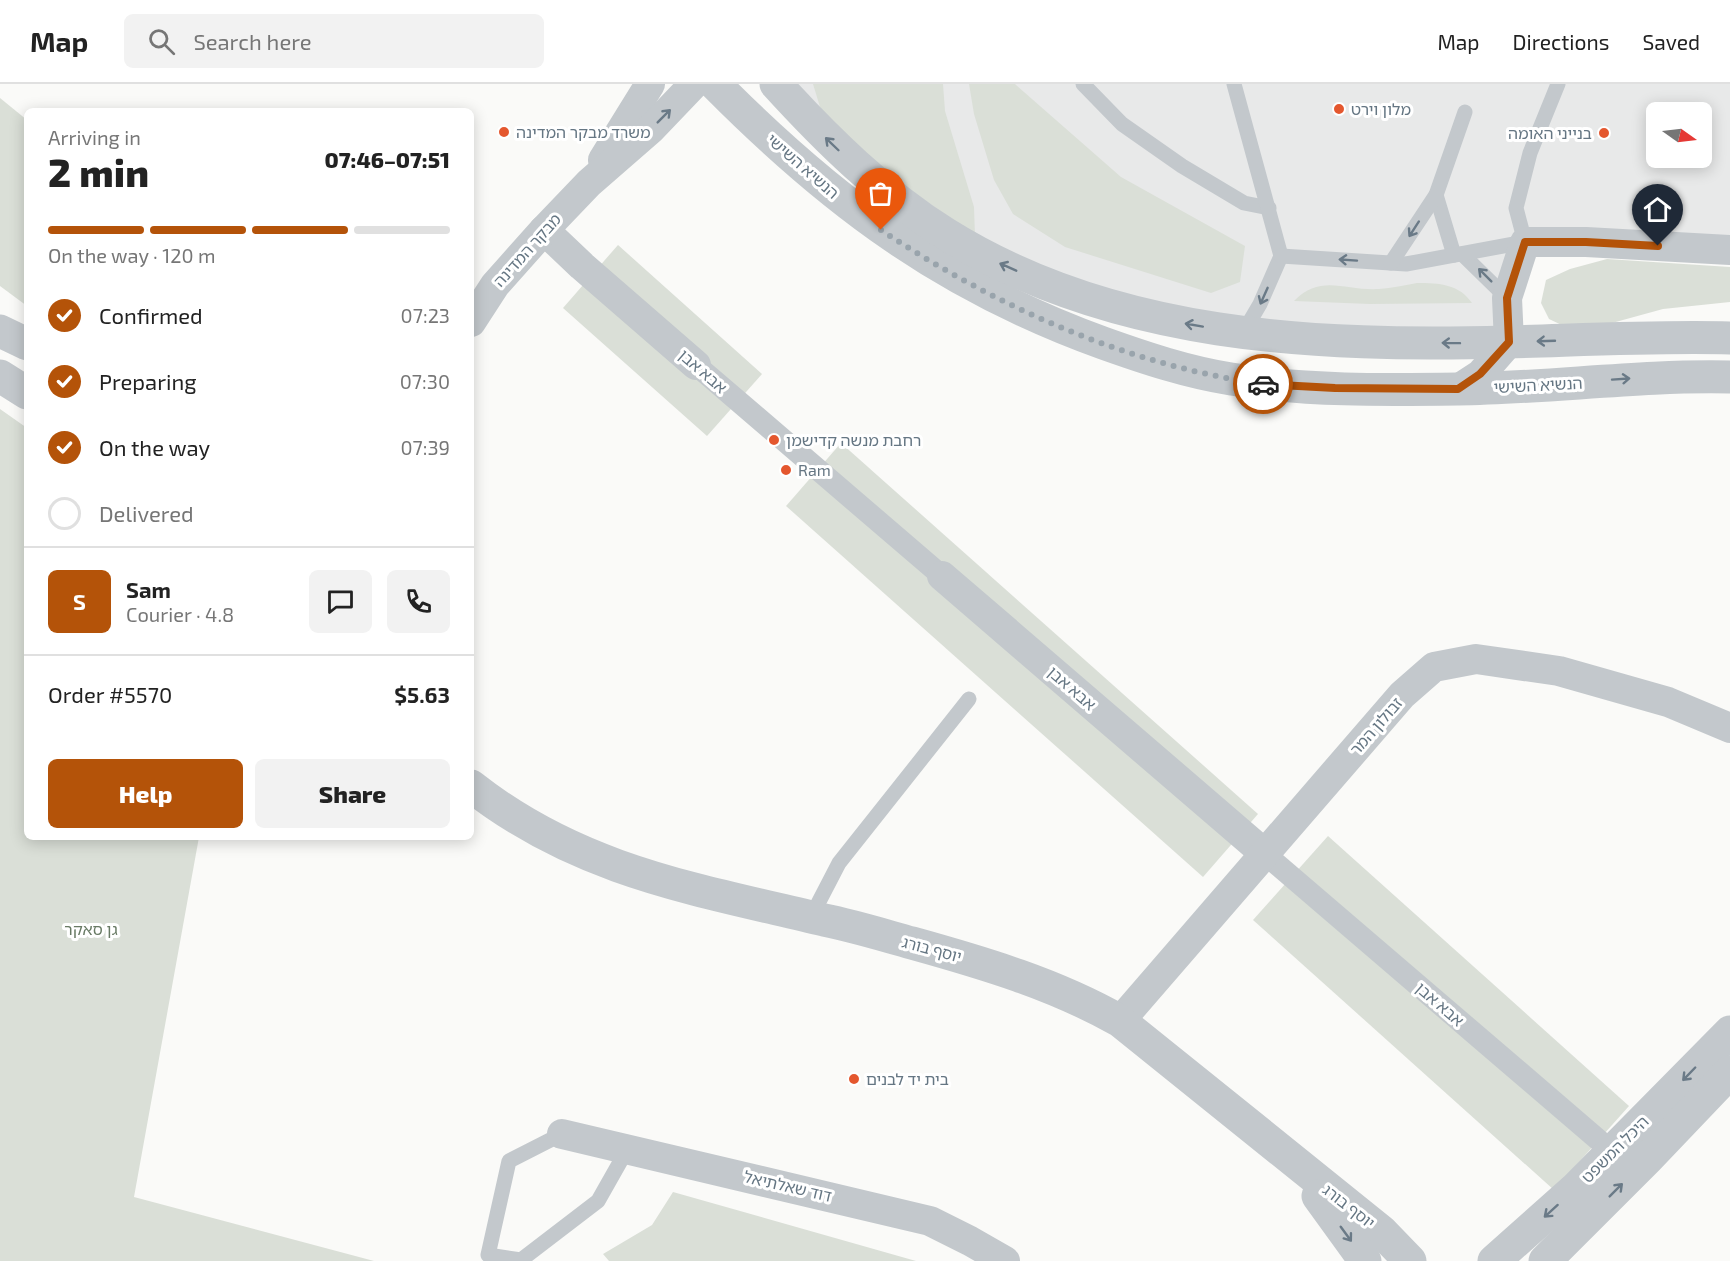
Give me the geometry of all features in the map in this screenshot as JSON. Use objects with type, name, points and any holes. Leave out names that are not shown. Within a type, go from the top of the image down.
[{"type":"street","name":"מבקר המדינה","points":[[589,183],[650,84]]},
{"type":"street","name":"מבקר המדינה","points":[[474,317],[495,285],[544,230],[589,183],[651,129],[694,84]]},
{"type":"street","name":"הנשיא השישי","points":[[715,84],[805,170],[881,230],[912,250],[1016,307],[1075,333],[1173,367],[1231,380],[1335,388],[1458,389],[1632,378],[1730,378]]},
{"type":"street","points":[[776,84],[849,160],[910,209],[976,251],[1058,288],[1116,307],[1171,321],[1243,333],[1386,341],[1509,342],[1678,337],[1730,338]]},
{"type":"street","points":[[797,84],[805,116]]},
{"type":"street","name":"אבא אבן","points":[[544,230],[696,365],[1602,1143]]},
{"type":"street","points":[[1458,389],[1485,370],[1509,342],[1507,298],[1525,242],[1586,242],[1730,250]]},
{"type":"street","points":[[0,331],[24,343]]},
{"type":"street","points":[[0,376],[24,391]]},
{"type":"street","name":"זבולון המר","points":[[1120,1021],[1402,695],[1434,667],[1476,659],[1559,671],[1668,702],[1730,728]]},
{"type":"street","name":"יוסף בורג","points":[[474,765],[490,789],[507,807],[537,830]]},
{"type":"street","name":"יוסף בורג","points":[[474,788],[501,809],[537,830],[590,856],[632,872],[728,898],[811,916],[990,964],[1088,1002],[1120,1021],[1381,1231],[1410,1261]]},
{"type":"street","name":"היכל המשפט","points":[[1494,1261],[1576,1188],[1730,1032]]},
{"type":"street","name":"היכל המשפט","points":[[1545,1261],[1730,1072]]},
{"type":"street","name":"דוד שאלתיאל","points":[[562,1134],[930,1221],[970,1240],[1005,1261]]},
{"type":"street","name":"יוסף בורג","points":[[1284,1155],[1315,1192],[1365,1261]]},
{"type":"lane","points":[[1083,84],[1122,124],[1182,166],[1244,202],[1269,208]]},
{"type":"lane","points":[[1234,84],[1281,256],[1260,304],[1243,333]]},
{"type":"lane","points":[[1281,256],[1406,264],[1525,242],[1516,208],[1530,153],[1558,84]]},
{"type":"lane","points":[[1391,263],[1436,195],[1465,112]]},
{"type":"lane","points":[[1436,195],[1458,255],[1507,298]]},
{"type":"lane","points":[[811,916],[839,863],[969,699]]},
{"type":"lane","points":[[562,1134],[509,1161],[488,1255],[521,1260],[598,1201],[628,1148]]},
{"type":"shaded area","points":[[797,84],[1730,84],[1730,250],[1525,242],[1509,342],[1215,329],[945,233]]},
{"type":"green space","points":[[813,84],[943,84],[945,111],[974,207],[975,236],[841,140],[820,107]]},
{"type":"green space","points":[[969,84],[1015,84],[1121,177],[1245,246],[1240,282],[1211,293],[1065,247],[1013,214],[994,180],[974,114]]},
{"type":"green space","points":[[0,98],[24,118],[24,304],[0,286]]},
{"type":"green space","points":[[618,245],[762,374],[707,436],[563,308]]},
{"type":"green space","points":[[1607,259],[1730,267],[1730,302],[1663,309],[1612,323],[1568,328],[1549,319],[1541,303],[1546,280],[1570,269]]},
{"type":"green space","points":[[1417,283],[1441,284],[1455,288],[1472,303],[1370,304],[1294,301],[1304,293],[1324,285],[1379,289]]},
{"type":"green space","name":"גן סאקר","points":[[0,409],[24,426],[24,840],[198,840],[134,1197],[374,1261],[0,1261]]},
{"type":"green space","points":[[841,443],[1258,814],[1203,877],[786,506]]},
{"type":"green space","points":[[1328,836],[1629,1106],[1554,1190],[1253,920]]},
{"type":"green space","points":[[673,1192],[916,1261],[609,1261],[603,1254],[652,1225]]},
{"type":"way so far","points":[[881,230],[974,286],[1075,333],[1173,367],[1231,380],[1263,384]]},
{"type":"place","name":"מלון וירט","points":[[1339,109]]},
{"type":"place","name":"משרד מבקר המדינה","points":[[504,132]]},
{"type":"place","name":"בנייני האומה","points":[[1604,133]]},
{"type":"place","name":"רחבת מנשה קדישמן","points":[[774,440]]},
{"type":"place","name":"Ram","points":[[786,470]]},
{"type":"place","name":"בית יד לבנים","points":[[854,1079]]},
{"type":"route","points":[[1263,384],[1335,388],[1458,389],[1490,366],[1509,342],[1507,298],[1525,242],[1586,242],[1658,246]]}]
